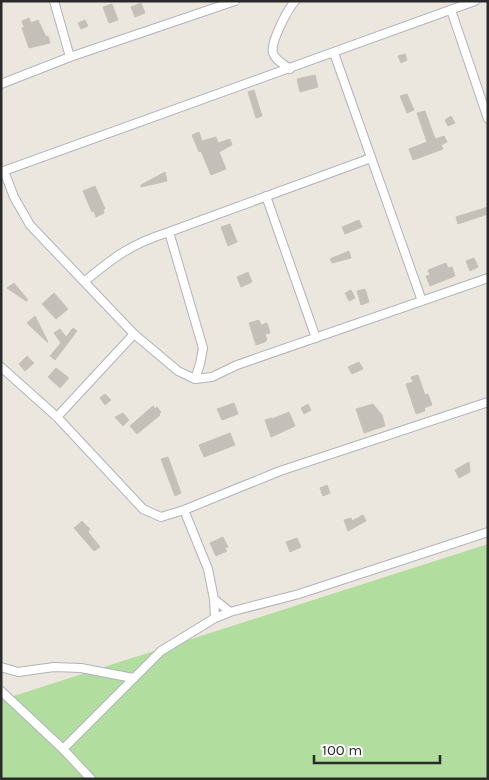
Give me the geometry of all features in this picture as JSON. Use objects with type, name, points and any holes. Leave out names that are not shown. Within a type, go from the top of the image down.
[{"type":"street","points":[[54,1],[70,57]]},
{"type":"street","points":[[1,84],[70,57],[235,1]]},
{"type":"street","points":[[290,69],[276,60],[272,48],[284,19],[295,1]]},
{"type":"street","points":[[475,1],[3,171],[14,197],[30,225],[134,334],[178,371],[195,378],[212,377],[237,365],[488,278]]},
{"type":"street","points":[[451,10],[488,119]]},
{"type":"street","points":[[334,53],[422,301]]},
{"type":"street","points":[[85,281],[118,254],[145,240],[371,158]]},
{"type":"street","points":[[266,196],[316,338]]},
{"type":"street","points":[[169,232],[203,348],[195,378]]},
{"type":"street","points":[[57,417],[134,334]]},
{"type":"street","points":[[1,367],[57,417],[143,508],[161,517],[184,510],[280,471],[488,402]]},
{"type":"street","points":[[184,510],[208,569],[214,599],[215,618]]},
{"type":"street","points":[[63,749],[161,650],[215,618],[230,612],[299,594],[488,532]]},
{"type":"street","points":[[214,599],[230,612]]},
{"type":"street","points":[[1,667],[18,672],[54,667],[81,668],[133,678]]},
{"type":"street","points":[[1,692],[63,749],[91,779]]},
{"type":"green space","points":[[488,544],[488,779],[1,779],[1,700]]},
{"type":"building","points":[[141,3],[145,13],[135,17],[131,7]]},
{"type":"building","points":[[112,4],[118,20],[109,23],[103,7]]},
{"type":"building","points":[[29,18],[31,23],[38,20],[50,43],[29,48],[22,28],[24,27],[22,21]]},
{"type":"building","points":[[85,20],[88,26],[81,29],[78,23]]},
{"type":"building","points":[[405,54],[407,60],[401,63],[398,56]]},
{"type":"building","points":[[315,75],[318,87],[300,92],[297,79]]},
{"type":"building","points":[[254,90],[262,116],[256,118],[248,92]]},
{"type":"building","points":[[407,94],[414,110],[407,113],[400,96]]},
{"type":"building","points":[[425,111],[436,139],[444,136],[447,142],[441,145],[443,149],[413,160],[409,149],[427,142],[417,113]]},
{"type":"building","points":[[451,116],[455,123],[448,126],[445,120]]},
{"type":"building","points":[[199,132],[202,141],[216,137],[218,143],[230,139],[232,145],[219,152],[226,169],[211,175],[192,135]]},
{"type":"building","points":[[165,172],[167,181],[141,187],[141,185]]},
{"type":"building","points":[[95,186],[105,209],[103,209],[104,213],[96,217],[83,191]]},
{"type":"building","points":[[488,207],[488,214],[458,224],[456,217]]},
{"type":"building","points":[[359,220],[362,227],[345,234],[342,227]]},
{"type":"building","points":[[230,224],[237,242],[228,246],[221,227]]},
{"type":"building","points":[[349,251],[351,258],[332,263],[330,259]]},
{"type":"building","points":[[474,258],[478,267],[470,271],[466,261]]},
{"type":"building","points":[[446,263],[448,268],[452,267],[455,276],[430,286],[426,276],[430,275],[428,270]]},
{"type":"building","points":[[248,272],[252,282],[241,287],[237,277]]},
{"type":"building","points":[[14,283],[28,300],[26,301],[7,288]]},
{"type":"building","points":[[365,289],[369,302],[361,305],[357,291]]},
{"type":"building","points":[[351,290],[355,298],[349,301],[345,293]]},
{"type":"building","points":[[54,293],[68,309],[56,319],[42,304]]},
{"type":"building","points":[[35,316],[48,342],[27,323]]},
{"type":"building","points":[[259,320],[261,325],[267,323],[270,333],[265,334],[267,340],[265,342],[256,345],[249,323]]},
{"type":"building","points":[[73,328],[77,331],[55,360],[50,356],[61,343],[54,333],[60,329],[66,337]]},
{"type":"building","points":[[27,356],[34,363],[25,371],[19,364]]},
{"type":"building","points":[[359,362],[363,369],[352,374],[348,367]]},
{"type":"building","points":[[56,368],[69,378],[60,388],[48,377]]},
{"type":"building","points":[[418,375],[425,395],[428,394],[432,405],[424,408],[425,411],[416,414],[406,384],[413,382],[411,377]]},
{"type":"building","points":[[105,394],[111,400],[105,405],[100,398]]},
{"type":"building","points":[[234,403],[238,414],[222,420],[217,409]]},
{"type":"building","points":[[308,404],[311,410],[304,414],[301,408]]},
{"type":"building","points":[[373,404],[382,415],[385,426],[364,433],[356,409]]},
{"type":"building","points":[[153,406],[155,409],[157,407],[161,412],[160,415],[137,434],[130,426]]},
{"type":"building","points":[[289,412],[295,426],[271,437],[265,420]]},
{"type":"building","points":[[123,413],[129,420],[123,426],[115,417]]},
{"type":"building","points":[[230,433],[235,445],[204,457],[199,445]]},
{"type":"building","points":[[168,457],[181,493],[175,496],[161,459]]},
{"type":"building","points":[[469,462],[470,472],[459,478],[455,470]]},
{"type":"building","points":[[327,485],[330,493],[323,496],[320,488]]},
{"type":"building","points":[[363,515],[366,521],[348,531],[344,520],[351,518],[352,521]]},
{"type":"building","points":[[82,521],[90,529],[88,532],[100,547],[94,551],[74,528]]},
{"type":"building","points":[[223,537],[228,547],[225,548],[227,551],[216,556],[210,543]]},
{"type":"building","points":[[297,538],[301,547],[290,552],[286,542]]}]
